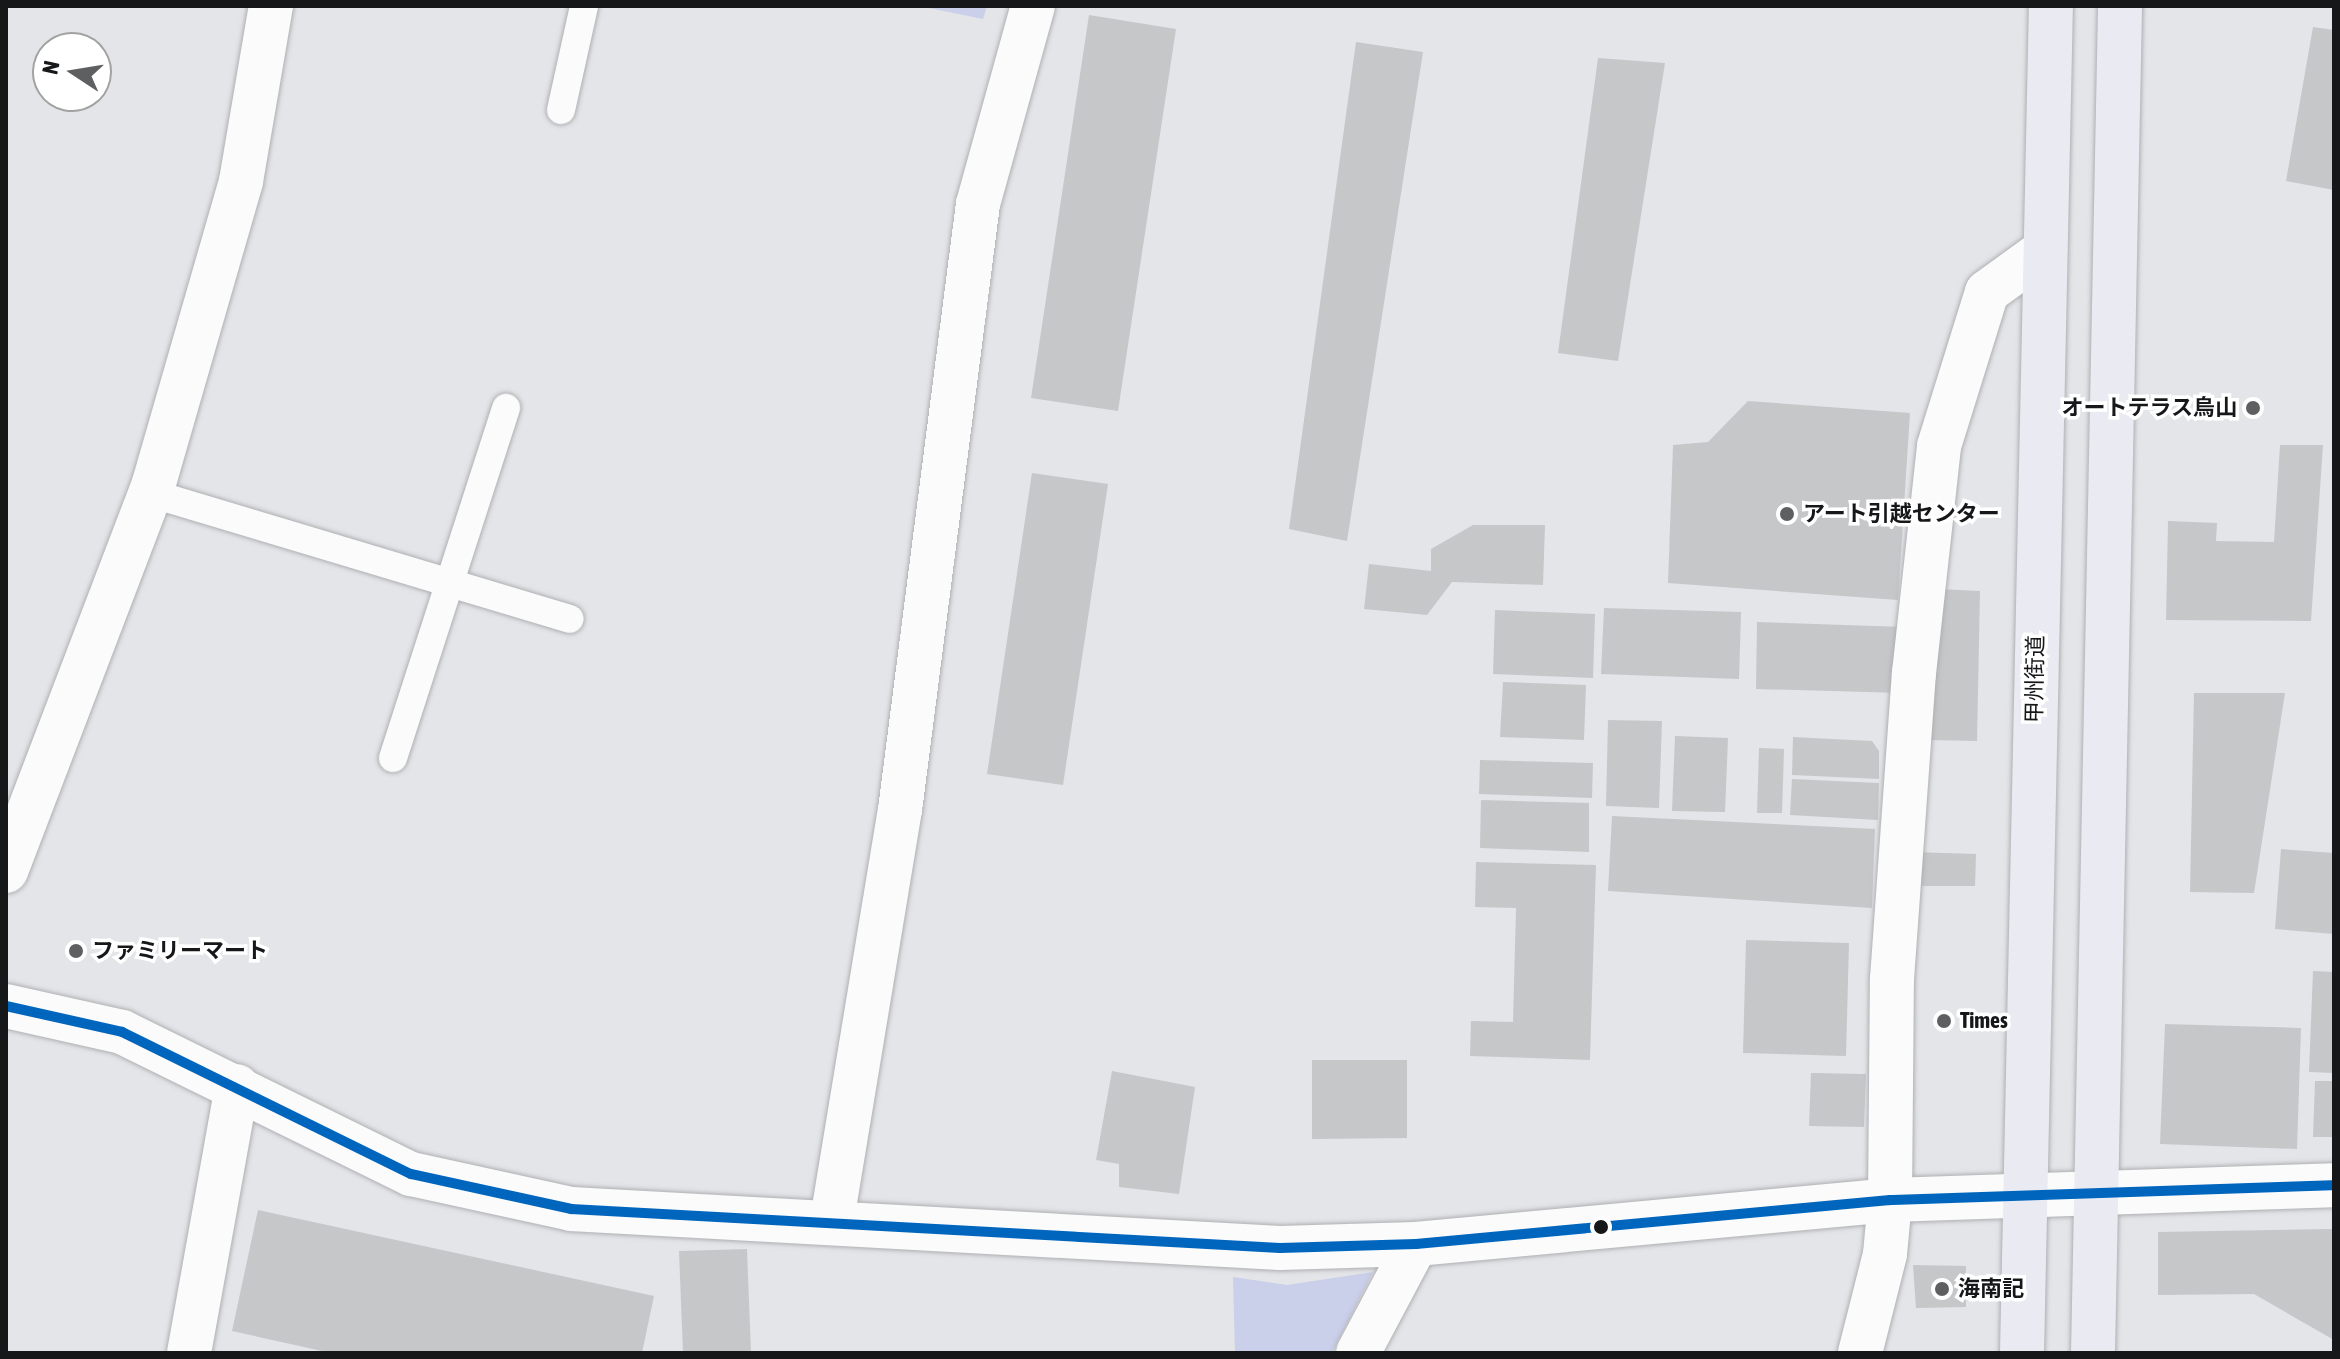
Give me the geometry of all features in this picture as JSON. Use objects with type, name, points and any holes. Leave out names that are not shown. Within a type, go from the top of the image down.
[{"type":"highway","name":"甲州街道","points":[[2022,1353],[2022,1196],[2051,6]]},
{"type":"highway","points":[[2093,1353],[2120,6]]},
{"type":"street","points":[[6,871],[150,493],[241,181],[271,6]]},
{"type":"street","points":[[832,1220],[900,810],[978,204],[1033,6]]},
{"type":"street","points":[[1860,1353],[1885,1254],[1890,1200],[1892,979],[1914,673],[1939,446],[1987,292],[2045,250]]},
{"type":"street","points":[[6,1006],[122,1032],[411,1174],[571,1209],[832,1220],[1280,1248],[1416,1244],[1890,1200],[2334,1185]]},
{"type":"street","points":[[189,1353],[237,1086]]},
{"type":"street","points":[[1358,1353],[1416,1244]]},
{"type":"lane","points":[[561,110],[584,6]]},
{"type":"lane","points":[[393,758],[453,584],[506,408]]},
{"type":"lane","points":[[150,493],[570,619]]},
{"type":"shaded area","points":[[919,6],[987,6],[983,19]]},
{"type":"shaded area","points":[[1373,1272],[1332,1353],[1235,1353],[1233,1277],[1287,1285]]},
{"type":"building","points":[[1089,15],[1176,29],[1118,411],[1031,398]]},
{"type":"building","points":[[2313,27],[2334,30],[2334,190],[2286,181]]},
{"type":"building","points":[[1356,42],[1423,52],[1347,541],[1289,529]]},
{"type":"building","points":[[1598,58],[1665,63],[1618,361],[1558,353]]},
{"type":"building","name":"アート引越センター","points":[[1748,401],[1910,413],[1898,600],[1668,583],[1673,445],[1708,442]]},
{"type":"building","points":[[2280,445],[2323,445],[2311,621],[2166,620],[2168,521],[2217,523],[2216,541],[2274,542]]},
{"type":"building","points":[[1032,473],[1108,484],[1063,785],[987,774]]},
{"type":"building","points":[[1473,525],[1545,525],[1543,585],[1452,582],[1427,615],[1364,609],[1369,564],[1431,571],[1431,549]]},
{"type":"building","points":[[1937,589],[1980,591],[1977,741],[1928,740]]},
{"type":"building","points":[[1604,608],[1741,612],[1739,679],[1601,674]]},
{"type":"building","points":[[1495,610],[1595,614],[1593,678],[1493,674]]},
{"type":"building","points":[[1757,622],[1904,627],[1902,693],[1756,689]]},
{"type":"building","points":[[1503,682],[1586,685],[1584,740],[1500,737]]},
{"type":"building","points":[[2194,693],[2285,693],[2254,893],[2190,892]]},
{"type":"building","points":[[1608,720],[1662,721],[1659,808],[1606,806]]},
{"type":"building","points":[[1675,736],[1728,738],[1725,812],[1672,811]]},
{"type":"building","points":[[1793,737],[1872,741],[1879,751],[1879,779],[1792,775]]},
{"type":"building","points":[[1759,748],[1784,749],[1782,813],[1757,813]]},
{"type":"building","points":[[1480,760],[1593,763],[1592,798],[1479,794]]},
{"type":"building","points":[[1792,779],[1879,783],[1878,820],[1790,815]]},
{"type":"building","points":[[1481,800],[1589,803],[1589,852],[1480,848]]},
{"type":"building","points":[[1612,816],[1875,829],[1872,908],[1608,891]]},
{"type":"building","points":[[2281,849],[2334,853],[2334,934],[2275,929]]},
{"type":"building","points":[[1913,852],[1976,854],[1975,886],[1913,886]]},
{"type":"building","points":[[1476,862],[1596,865],[1590,1060],[1470,1056],[1471,1021],[1513,1022],[1516,908],[1475,907]]},
{"type":"building","points":[[1746,940],[1849,943],[1846,1056],[1743,1053]]},
{"type":"building","points":[[2313,971],[2334,972],[2334,1073],[2309,1072]]},
{"type":"building","points":[[2165,1024],[2301,1028],[2297,1149],[2160,1144]]},
{"type":"building","points":[[1312,1060],[1407,1060],[1407,1138],[1312,1139]]},
{"type":"building","points":[[1112,1071],[1195,1087],[1179,1194],[1119,1187],[1119,1164],[1096,1160]]},
{"type":"building","points":[[1811,1073],[1866,1074],[1864,1127],[1809,1126]]},
{"type":"building","points":[[2315,1081],[2334,1081],[2334,1137],[2313,1137]]},
{"type":"building","points":[[258,1210],[654,1296],[642,1353],[331,1353],[232,1331]]},
{"type":"building","points":[[2334,1229],[2334,1340],[2254,1294],[2158,1295],[2158,1232]]},
{"type":"building","points":[[747,1249],[751,1353],[683,1353],[679,1251]]},
{"type":"building","points":[[1913,1265],[1966,1266],[1966,1307],[1916,1308]]},
{"type":"transit line","points":[[6,1006],[122,1032],[411,1174],[571,1209],[1280,1248],[1416,1244],[1890,1200],[2334,1185]]},
{"type":"place","name":"オートテラス烏山","points":[[2253,408]]},
{"type":"place","name":"アート引越センター","points":[[1787,514]]},
{"type":"place","name":"ファミリーマート","points":[[76,951]]},
{"type":"place","name":"Times","points":[[1944,1021]]},
{"type":"place","name":"海南記","points":[[1942,1289]]}]
